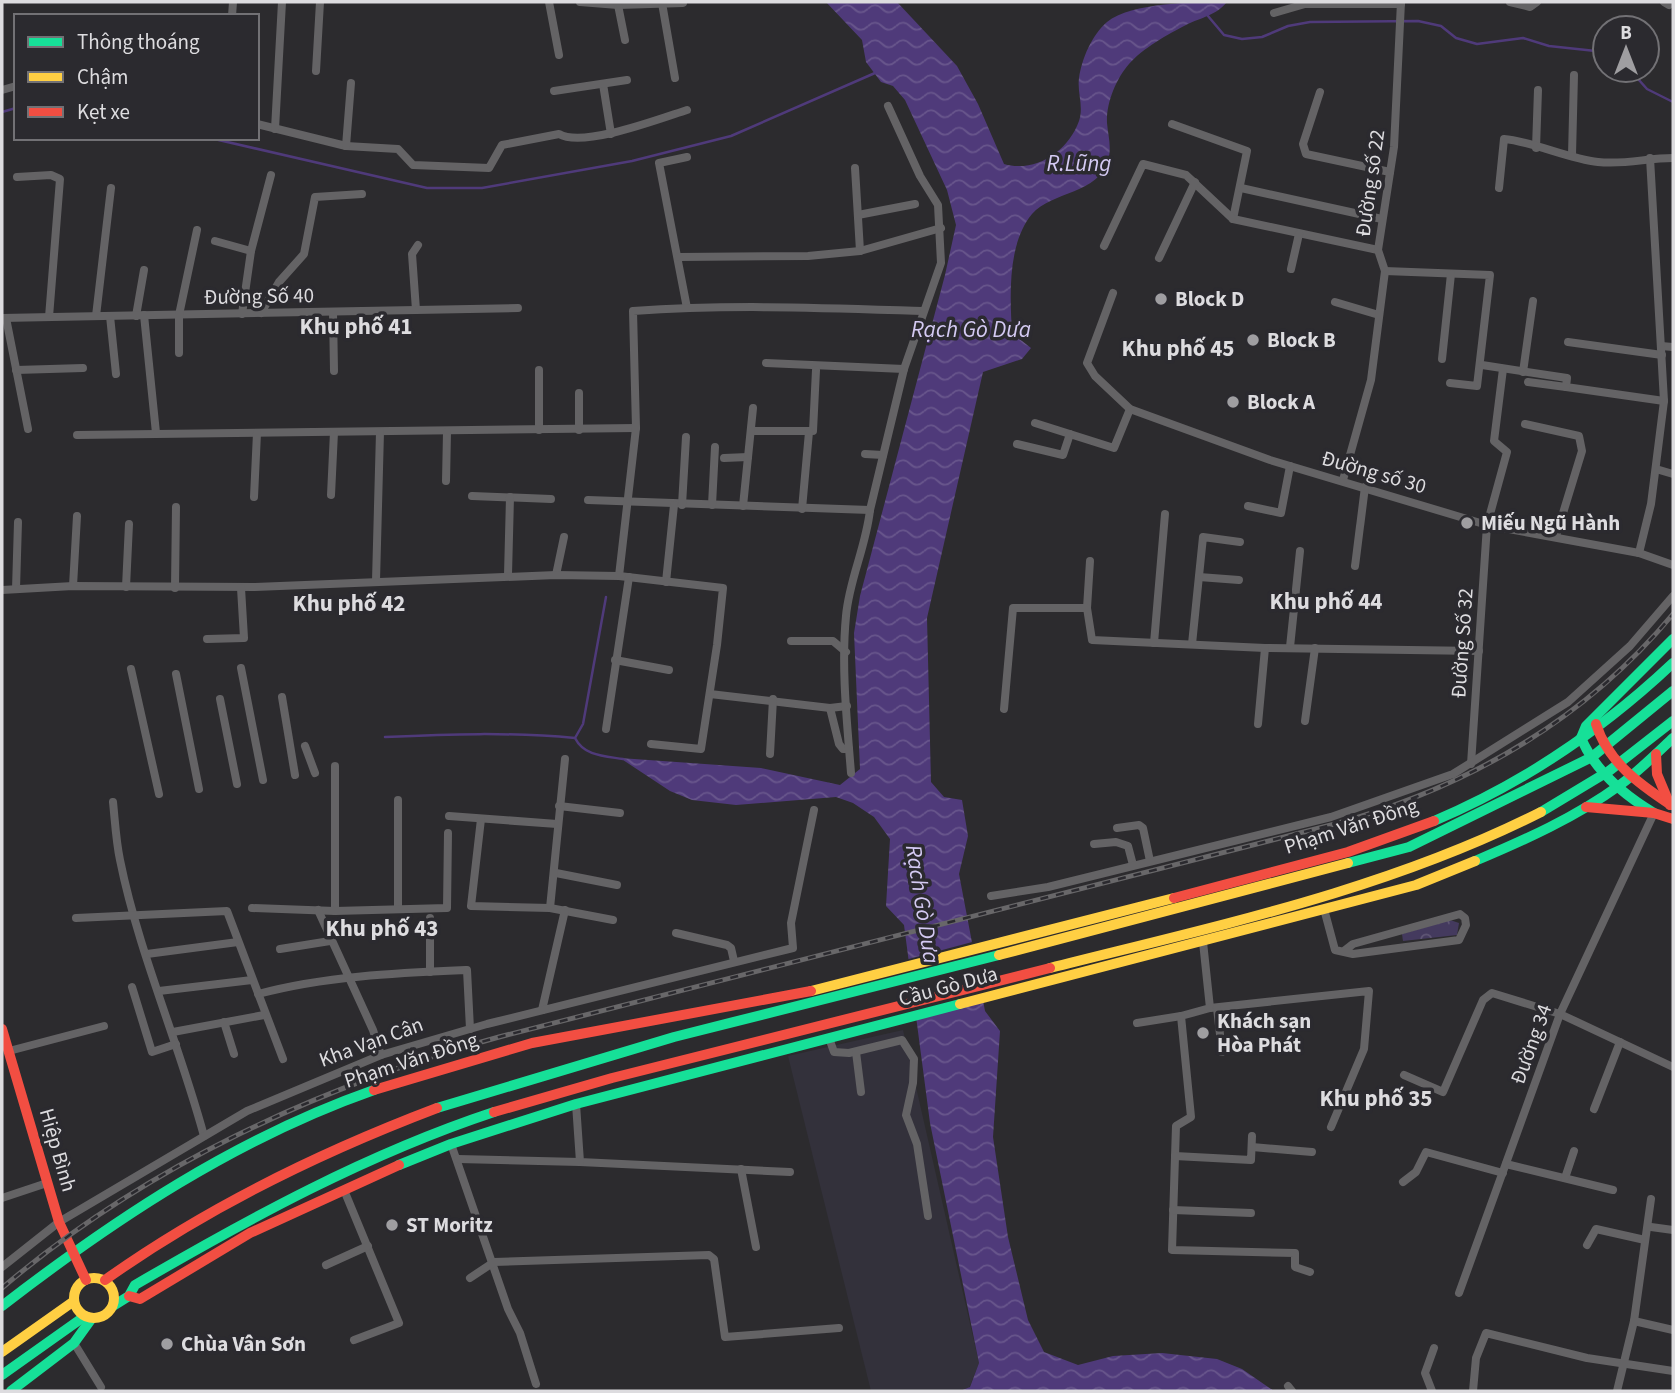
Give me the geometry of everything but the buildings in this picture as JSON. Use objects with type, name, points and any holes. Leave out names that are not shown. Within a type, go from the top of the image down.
[{"type":"main road","points":[[1553,759],[1673,639]]},
{"type":"main road","name":"Phạm Văn Đồng","points":[[1002,948],[1382,841],[1481,800],[1598,732],[1673,663]]},
{"type":"main road","name":"Phạm Văn Đồng","points":[[1002,948],[1409,846],[1592,757],[1673,691]]},
{"type":"main road","points":[[1597,716],[1598,732],[1630,776],[1672,806]]},
{"type":"main road","points":[[1012,984],[1318,898],[1447,856],[1559,804],[1607,775],[1673,721]]},
{"type":"main road","points":[[1586,726],[1582,742],[1592,757],[1631,800],[1654,813]]},
{"type":"main road","points":[[1656,736],[1657,774],[1672,806]]},
{"type":"main road","points":[[1012,984],[1203,942],[1416,884],[1502,852],[1586,807],[1618,786],[1673,738]]},
{"type":"main road","points":[[1559,804],[1654,813],[1673,818]]},
{"type":"main road","points":[[1406,871],[1416,884]]},
{"type":"main road","name":"Cầu Gò Dưa","points":[[883,980],[1002,948]]},
{"type":"main road","points":[[105,1280],[144,1252],[225,1205],[379,1130],[446,1105],[590,1060],[860,990],[883,980]]},
{"type":"main road","name":"Phạm Văn Đồng","points":[[2,1306],[71,1251],[197,1171],[330,1107],[532,1043],[611,1025],[736,1007],[883,980]]},
{"type":"main road","name":"Cầu Gò Dưa","points":[[129,1296],[135,1285],[253,1217],[361,1163],[427,1136],[560,1093],[891,1008],[1012,984]]},
{"type":"main road","name":"Cầu Gò Dưa","points":[[829,1038],[1012,984]]},
{"type":"main road","points":[[812,991],[860,990]]},
{"type":"main road","name":"Hiệp Bình","points":[[2,1028],[59,1222],[86,1279]]},
{"type":"main road","points":[[2,1375],[89,1317],[105,1315],[129,1296],[140,1299],[250,1233],[344,1189],[451,1144],[576,1104],[829,1038]]},
{"type":"main road","points":[[2,1352],[74,1301],[77,1288],[86,1279],[105,1280],[113,1290],[113,1306]]},
{"type":"main road","points":[[74,1301],[89,1317]]},
{"type":"main road","points":[[10,1391],[74,1343],[89,1317]]},
{"type":"street","points":[[275,130],[282,2]]},
{"type":"street","points":[[316,71],[320,2]]},
{"type":"street","points":[[549,2],[559,55]]},
{"type":"street","points":[[580,2],[618,5],[683,3]]},
{"type":"street","points":[[1510,2],[1530,7],[1537,2]]},
{"type":"street","points":[[1664,2],[1669,5],[1671,2]]},
{"type":"street","points":[[662,3],[675,78]]},
{"type":"street","points":[[1274,13],[1305,4],[1401,5]]},
{"type":"street","points":[[618,5],[625,40]]},
{"type":"street","name":"Đường số 22","points":[[1343,480],[1371,380],[1385,271],[1378,250],[1397,108],[1401,5]]},
{"type":"street","points":[[1572,155],[1574,75]]},
{"type":"street","points":[[554,91],[627,80]]},
{"type":"street","points":[[346,146],[351,83]]},
{"type":"street","points":[[603,84],[611,134]]},
{"type":"street","points":[[1536,148],[1538,90]]},
{"type":"street","points":[[1320,92],[1303,145],[1306,154],[1390,172]]},
{"type":"street","points":[[850,773],[846,652],[848,604],[868,532],[870,510],[904,369],[942,263],[938,205],[920,176],[888,106]]},
{"type":"street","points":[[259,125],[346,146],[398,149],[413,165],[489,168],[502,145],[559,134],[568,139],[611,134],[687,110]]},
{"type":"street","points":[[1172,124],[1247,150],[1233,219]]},
{"type":"street","points":[[1499,188],[1504,139],[1596,162],[1633,164],[1650,158],[1673,159]]},
{"type":"street","points":[[687,157],[659,163],[687,308]]},
{"type":"street","points":[[1639,553],[1651,504],[1664,401],[1650,158]]},
{"type":"street","points":[[1104,246],[1143,164],[1186,175],[1233,219],[1378,250]]},
{"type":"street","points":[[855,169],[860,251]]},
{"type":"street","points":[[17,177],[51,175],[60,180],[49,317]]},
{"type":"street","points":[[242,314],[251,251],[271,175]]},
{"type":"street","points":[[1159,258],[1195,182]]},
{"type":"street","points":[[96,316],[111,188]]},
{"type":"street","points":[[1241,188],[1382,219]]},
{"type":"street","points":[[261,313],[279,282],[304,254],[315,197],[362,194]]},
{"type":"street","points":[[858,215],[915,204]]},
{"type":"street","points":[[679,257],[744,254],[808,256],[860,251],[941,228]]},
{"type":"street","points":[[179,353],[179,315],[197,230]]},
{"type":"street","points":[[1291,269],[1299,234]]},
{"type":"street","points":[[215,241],[251,251]]},
{"type":"street","points":[[416,310],[412,254],[418,245]]},
{"type":"street","points":[[144,270],[140,316],[156,433]]},
{"type":"street","points":[[1385,271],[1490,275],[1478,386],[1450,383]]},
{"type":"street","points":[[1442,359],[1451,274]]},
{"type":"street","name":"Đường số 30","points":[[1113,293],[1087,363],[1095,376],[1130,409],[1290,466],[1487,525],[1639,553],[1673,565]]},
{"type":"street","points":[[1523,372],[1533,301]]},
{"type":"street","points":[[1335,302],[1379,316]]},
{"type":"street","name":"Đường Số 40","points":[[4,318],[517,308]]},
{"type":"street","points":[[619,576],[636,428],[633,311],[687,308],[923,311]]},
{"type":"street","points":[[333,312],[334,370]]},
{"type":"street","points":[[110,316],[116,374]]},
{"type":"street","points":[[4,318],[28,429]]},
{"type":"street","points":[[1568,342],[1661,351],[1673,347]]},
{"type":"street","points":[[766,363],[904,369]]},
{"type":"street","points":[[1482,365],[1567,378],[1566,387]]},
{"type":"street","points":[[16,370],[83,368]]},
{"type":"street","name":"Đường Số 32","points":[[1471,764],[1487,525],[1507,452],[1494,441],[1503,369]]},
{"type":"street","points":[[539,370],[539,430]]},
{"type":"street","points":[[752,430],[809,432],[814,429],[816,370]]},
{"type":"street","points":[[1528,382],[1664,401]]},
{"type":"street","points":[[579,393],[579,430]]},
{"type":"street","points":[[743,506],[753,408]]},
{"type":"street","points":[[1035,423],[1114,448],[1130,409]]},
{"type":"street","points":[[1525,424],[1579,436],[1582,451],[1556,536]]},
{"type":"street","points":[[77,435],[295,435],[334,432],[636,428]]},
{"type":"street","points":[[331,495],[334,432]]},
{"type":"street","points":[[376,581],[380,432]]},
{"type":"street","points":[[446,481],[447,432]]},
{"type":"street","points":[[802,509],[809,432]]},
{"type":"street","points":[[254,497],[257,433]]},
{"type":"street","points":[[1017,444],[1063,455],[1070,434]]},
{"type":"street","points":[[666,582],[686,437]]},
{"type":"street","points":[[712,505],[715,447]]},
{"type":"street","points":[[865,454],[883,455]]},
{"type":"street","points":[[724,458],[748,457]]},
{"type":"street","points":[[1248,506],[1281,513],[1290,466]]},
{"type":"street","points":[[1656,469],[1673,474]]},
{"type":"street","points":[[1354,566],[1365,487]]},
{"type":"street","points":[[472,496],[551,499]]},
{"type":"street","points":[[508,575],[510,497]]},
{"type":"street","points":[[588,500],[628,504],[870,510]]},
{"type":"street","points":[[174,588],[176,507]]},
{"type":"street","points":[[1154,643],[1165,514]]},
{"type":"street","points":[[73,586],[77,516]]},
{"type":"street","points":[[16,589],[18,523]]},
{"type":"street","points":[[126,587],[129,524]]},
{"type":"street","points":[[556,575],[564,537]]},
{"type":"street","points":[[1192,644],[1203,537],[1240,542]]},
{"type":"street","points":[[1290,647],[1300,551]]},
{"type":"street","points":[[1090,561],[1087,608],[1093,640],[1265,648],[1479,651]]},
{"type":"street","points":[[2,590],[73,586],[241,587],[508,575],[619,576],[723,588],[701,749],[697,751],[651,744]]},
{"type":"street","points":[[1199,577],[1239,580]]},
{"type":"street","points":[[606,729],[629,578]]},
{"type":"street","points":[[207,639],[244,638],[241,587]]},
{"type":"street","points":[[991,896],[1048,887],[1331,817],[1414,790],[1471,764],[1568,702],[1630,646],[1673,596]]},
{"type":"street","points":[[1003,709],[1013,608],[1087,608]]},
{"type":"street","points":[[791,642],[833,642],[846,652]]},
{"type":"street","points":[[1258,724],[1265,648]]},
{"type":"street","points":[[1305,721],[1315,648]]},
{"type":"street","points":[[615,660],[669,670]]},
{"type":"street","points":[[241,668],[263,780]]},
{"type":"street","points":[[131,669],[159,794]]},
{"type":"street","points":[[176,674],[199,789]]},
{"type":"street","points":[[709,694],[773,699],[830,708],[847,706]]},
{"type":"street","points":[[282,697],[295,775]]},
{"type":"street","points":[[220,699],[237,784]]},
{"type":"street","points":[[769,754],[773,699]]},
{"type":"street","points":[[830,708],[839,744],[843,749],[849,749]]},
{"type":"street","points":[[305,746],[315,773]]},
{"type":"street","points":[[550,908],[556,873],[557,824],[565,759]]},
{"type":"street","points":[[335,766],[335,911]]},
{"type":"street","points":[[398,800],[398,908]]},
{"type":"street","points":[[113,802],[120,860],[135,917],[204,1136]]},
{"type":"street","points":[[559,806],[620,813]]},
{"type":"street","name":"Kha Vạn Cân","points":[[2,1267],[59,1222],[247,1111],[381,1055],[542,1010],[793,948],[791,923],[814,810]]},
{"type":"street","name":"Đường 34","points":[[1459,1293],[1560,1014],[1654,813]]},
{"type":"street","points":[[449,816],[557,824]]},
{"type":"street","points":[[481,818],[471,906],[550,908],[613,920]]},
{"type":"street","points":[[1117,828],[1139,825],[1143,828],[1150,861]]},
{"type":"street","points":[[252,908],[335,911],[447,908],[448,833]]},
{"type":"street","points":[[1094,844],[1128,846],[1133,865]]},
{"type":"street","points":[[556,873],[617,884]]},
{"type":"street","points":[[1324,909],[1335,950],[1353,954],[1460,940],[1466,926],[1465,918],[1460,914],[1444,918],[1353,944],[1344,951]]},
{"type":"street","points":[[318,910],[373,1030],[381,1055]]},
{"type":"street","points":[[542,1010],[565,910]]},
{"type":"street","points":[[76,918],[227,911],[283,1059]]},
{"type":"street","points":[[430,918],[430,972]]},
{"type":"street","points":[[676,933],[727,945],[731,948],[734,961]]},
{"type":"street","points":[[280,949],[330,941]]},
{"type":"street","points":[[147,954],[238,942]]},
{"type":"street","points":[[1203,942],[1222,1052]]},
{"type":"street","points":[[257,994],[285,987],[348,979],[467,970],[470,1029]]},
{"type":"street","points":[[159,991],[253,980]]},
{"type":"street","points":[[132,987],[152,1052],[176,1044]]},
{"type":"street","points":[[1138,1023],[1213,1008],[1369,992],[1366,1045],[1331,1127]]},
{"type":"street","points":[[1404,1075],[1443,1092],[1486,995],[1492,993],[1560,1014],[1673,1067]]},
{"type":"street","points":[[173,1032],[264,1014]]},
{"type":"street","points":[[1181,1016],[1191,1117],[1176,1126],[1172,1250],[1295,1253],[1295,1267],[1310,1272]]},
{"type":"street","points":[[224,1022],[234,1054]]},
{"type":"street","points":[[9,1051],[104,1026]]},
{"type":"street","points":[[829,1038],[834,1052],[856,1052],[902,1040],[914,1059],[913,1083],[906,1115],[917,1144],[928,1216]]},
{"type":"street","points":[[1594,1110],[1620,1042]]},
{"type":"street","points":[[856,1052],[862,1092]]},
{"type":"street","points":[[576,1104],[580,1162]]},
{"type":"street","points":[[1175,1156],[1251,1160],[1252,1136]]},
{"type":"street","points":[[451,1144],[536,1384]]},
{"type":"street","points":[[1252,1147],[1312,1152]]},
{"type":"street","points":[[1566,1178],[1574,1151]]},
{"type":"street","points":[[1403,1182],[1416,1172],[1426,1152],[1504,1169],[1566,1178],[1614,1190]]},
{"type":"street","points":[[457,1159],[790,1172]]},
{"type":"street","points":[[741,1169],[756,1247]]},
{"type":"street","points":[[2,1198],[47,1184]]},
{"type":"street","points":[[344,1189],[399,1323],[354,1340]]},
{"type":"street","points":[[1617,1391],[1634,1321],[1651,1199]]},
{"type":"street","points":[[1172,1210],[1251,1213]]},
{"type":"street","points":[[1651,1227],[1673,1230]]},
{"type":"street","points":[[1587,1245],[1596,1228],[1645,1240]]},
{"type":"street","points":[[326,1265],[368,1246]]},
{"type":"street","points":[[470,1278],[494,1262],[709,1255],[714,1259],[725,1337],[839,1328]]},
{"type":"street","points":[[1634,1321],[1673,1330]]},
{"type":"street","points":[[1473,1391],[1474,1371],[1486,1333],[1623,1364],[1673,1371]]},
{"type":"street","points":[[74,1343],[101,1387]]},
{"type":"street","points":[[1432,1391],[1426,1373],[1434,1348]]},
{"type":"shaded area","points":[[903,1030],[979,1363],[969,1388],[955,1391],[871,1391],[788,1056]]},
{"type":"green space","points":[[1450,920],[1459,923],[1457,935],[1403,941],[1402,934]]},
{"type":"water","name":"Rạch Gò Dưa","points":[[826,2],[897,2],[957,66],[978,104],[1004,164],[1016,166],[1038,163],[1049,158],[1059,151],[1074,132],[1080,115],[1079,78],[1083,63],[1092,40],[1107,22],[1118,15],[1148,7],[1227,2],[1213,13],[1156,42],[1129,64],[1110,99],[1107,123],[1110,151],[1103,171],[1085,186],[1041,206],[1032,214],[1018,240],[1012,271],[1012,333],[1031,348],[1022,359],[983,372],[927,618],[931,782],[944,797],[962,800],[968,836],[959,874],[985,1011],[1000,1031],[993,1137],[1008,1237],[1028,1320],[1044,1352],[1078,1365],[1113,1356],[1162,1353],[1217,1359],[1242,1369],[1274,1391],[960,1391],[970,1387],[979,1363],[930,1123],[904,925],[886,906],[890,839],[874,817],[853,803],[836,797],[736,805],[692,800],[670,791],[620,758],[761,768],[840,785],[860,769],[854,633],[860,596],[956,225],[947,190],[905,100],[893,86],[881,82],[866,62],[862,40]]},
{"type":"pier","points":[[976,941],[987,1001],[914,1020],[905,960]]},
{"type":"waterway","points":[[1208,16],[1224,35],[1242,39],[1262,37],[1288,26],[1310,22],[1418,21],[1441,26],[1456,38],[1477,44],[1523,38],[1549,46],[1591,50]]},
{"type":"waterway","points":[[219,140],[427,188],[482,188],[632,161],[731,136],[875,73]]},
{"type":"waterway","points":[[1643,84],[1673,102]]},
{"type":"waterway","points":[[2,112],[14,109]]},
{"type":"waterway","points":[[575,738],[583,724],[606,597]]},
{"type":"waterway","points":[[385,737],[480,734],[575,738],[589,752],[623,759]]},
{"type":"railway","points":[[2,1288],[57,1244],[174,1168],[236,1135],[365,1080],[499,1037],[1335,824],[1431,791],[1477,770],[1562,718],[1601,687],[1673,614]]},
{"type":"traffic: fast","points":[[1654,813],[1611,781],[1594,761],[1581,738],[1586,726],[1673,639]]},
{"type":"traffic: fast","points":[[1434,821],[1499,790],[1561,753],[1618,711],[1673,663]]},
{"type":"traffic: fast","points":[[1348,863],[1409,847],[1592,757],[1673,691]]},
{"type":"traffic: fast","points":[[1541,812],[1609,771],[1673,721]]},
{"type":"traffic: fast","points":[[1475,861],[1568,818],[1603,797],[1627,780],[1673,738]]},
{"type":"traffic: fast","points":[[437,1108],[674,1037],[999,955]]},
{"type":"traffic: fast","points":[[399,1165],[451,1144],[576,1104],[960,1004]]},
{"type":"traffic: fast","points":[[2,1306],[89,1242],[179,1183],[274,1132],[323,1109],[374,1090]]},
{"type":"traffic: fast","points":[[113,1306],[129,1296],[135,1285],[310,1189],[400,1147],[494,1112]]},
{"type":"traffic: fast","points":[[2,1375],[85,1316]]},
{"type":"traffic: fast","points":[[11,1391],[74,1343],[92,1318]]},
{"type":"traffic: slow","points":[[1050,968],[1238,921],[1362,885],[1482,839],[1541,812]]},
{"type":"traffic: slow","points":[[960,1004],[1416,885],[1475,861]]},
{"type":"traffic: slow","points":[[999,955],[1348,863]]},
{"type":"traffic: slow","points":[[811,991],[1174,898]]},
{"type":"traffic: slow","points":[[94,1278],[102,1279],[108,1284],[113,1290],[114,1298],[113,1306],[108,1312],[102,1317],[94,1318],[86,1317],[80,1312],[75,1306],[74,1298],[75,1290],[80,1284],[86,1279],[94,1278]]},
{"type":"traffic: slow","points":[[2,1352],[74,1301]]},
{"type":"traffic: jam","points":[[1596,724],[1608,750],[1626,771],[1671,805]]},
{"type":"traffic: jam","points":[[1656,754],[1657,774],[1670,805]]},
{"type":"traffic: jam","points":[[1586,807],[1654,813],[1673,819]]},
{"type":"traffic: jam","points":[[1174,898],[1348,852],[1434,821]]},
{"type":"traffic: jam","points":[[494,1112],[612,1078],[1050,968]]},
{"type":"traffic: jam","points":[[374,1090],[532,1043],[811,991]]},
{"type":"traffic: jam","points":[[2,1029],[59,1222],[86,1280]]},
{"type":"traffic: jam","points":[[105,1280],[183,1229],[265,1184],[350,1143],[437,1108]]},
{"type":"traffic: jam","points":[[129,1296],[140,1299],[250,1233],[399,1165]]},
{"type":"place","name":"Block D","points":[[1161,299]]},
{"type":"place","name":"Block B","points":[[1253,340]]},
{"type":"place","name":"Block A","points":[[1233,402]]},
{"type":"place","name":"Miếu Ngũ Hành","points":[[1467,523]]},
{"type":"place","name":"Khách sạn Hòa Phát","points":[[1203,1033]]},
{"type":"place","name":"ST Moritz","points":[[392,1225]]},
{"type":"place","name":"Chùa Vân Sơn","points":[[167,1344]]},
{"type":"district","name":"Khu phố 41","points":[[356,326]]},
{"type":"district","name":"Khu phố 45","points":[[1178,348]]},
{"type":"district","name":"Khu phố 44","points":[[1326,601]]},
{"type":"district","name":"Khu phố 42","points":[[349,603]]},
{"type":"district","name":"Khu phố 43","points":[[382,928]]},
{"type":"district","name":"Khu phố 35","points":[[1376,1098]]},
{"type":"water label","name":"R.Lũng","points":[[1079,163]]}]
